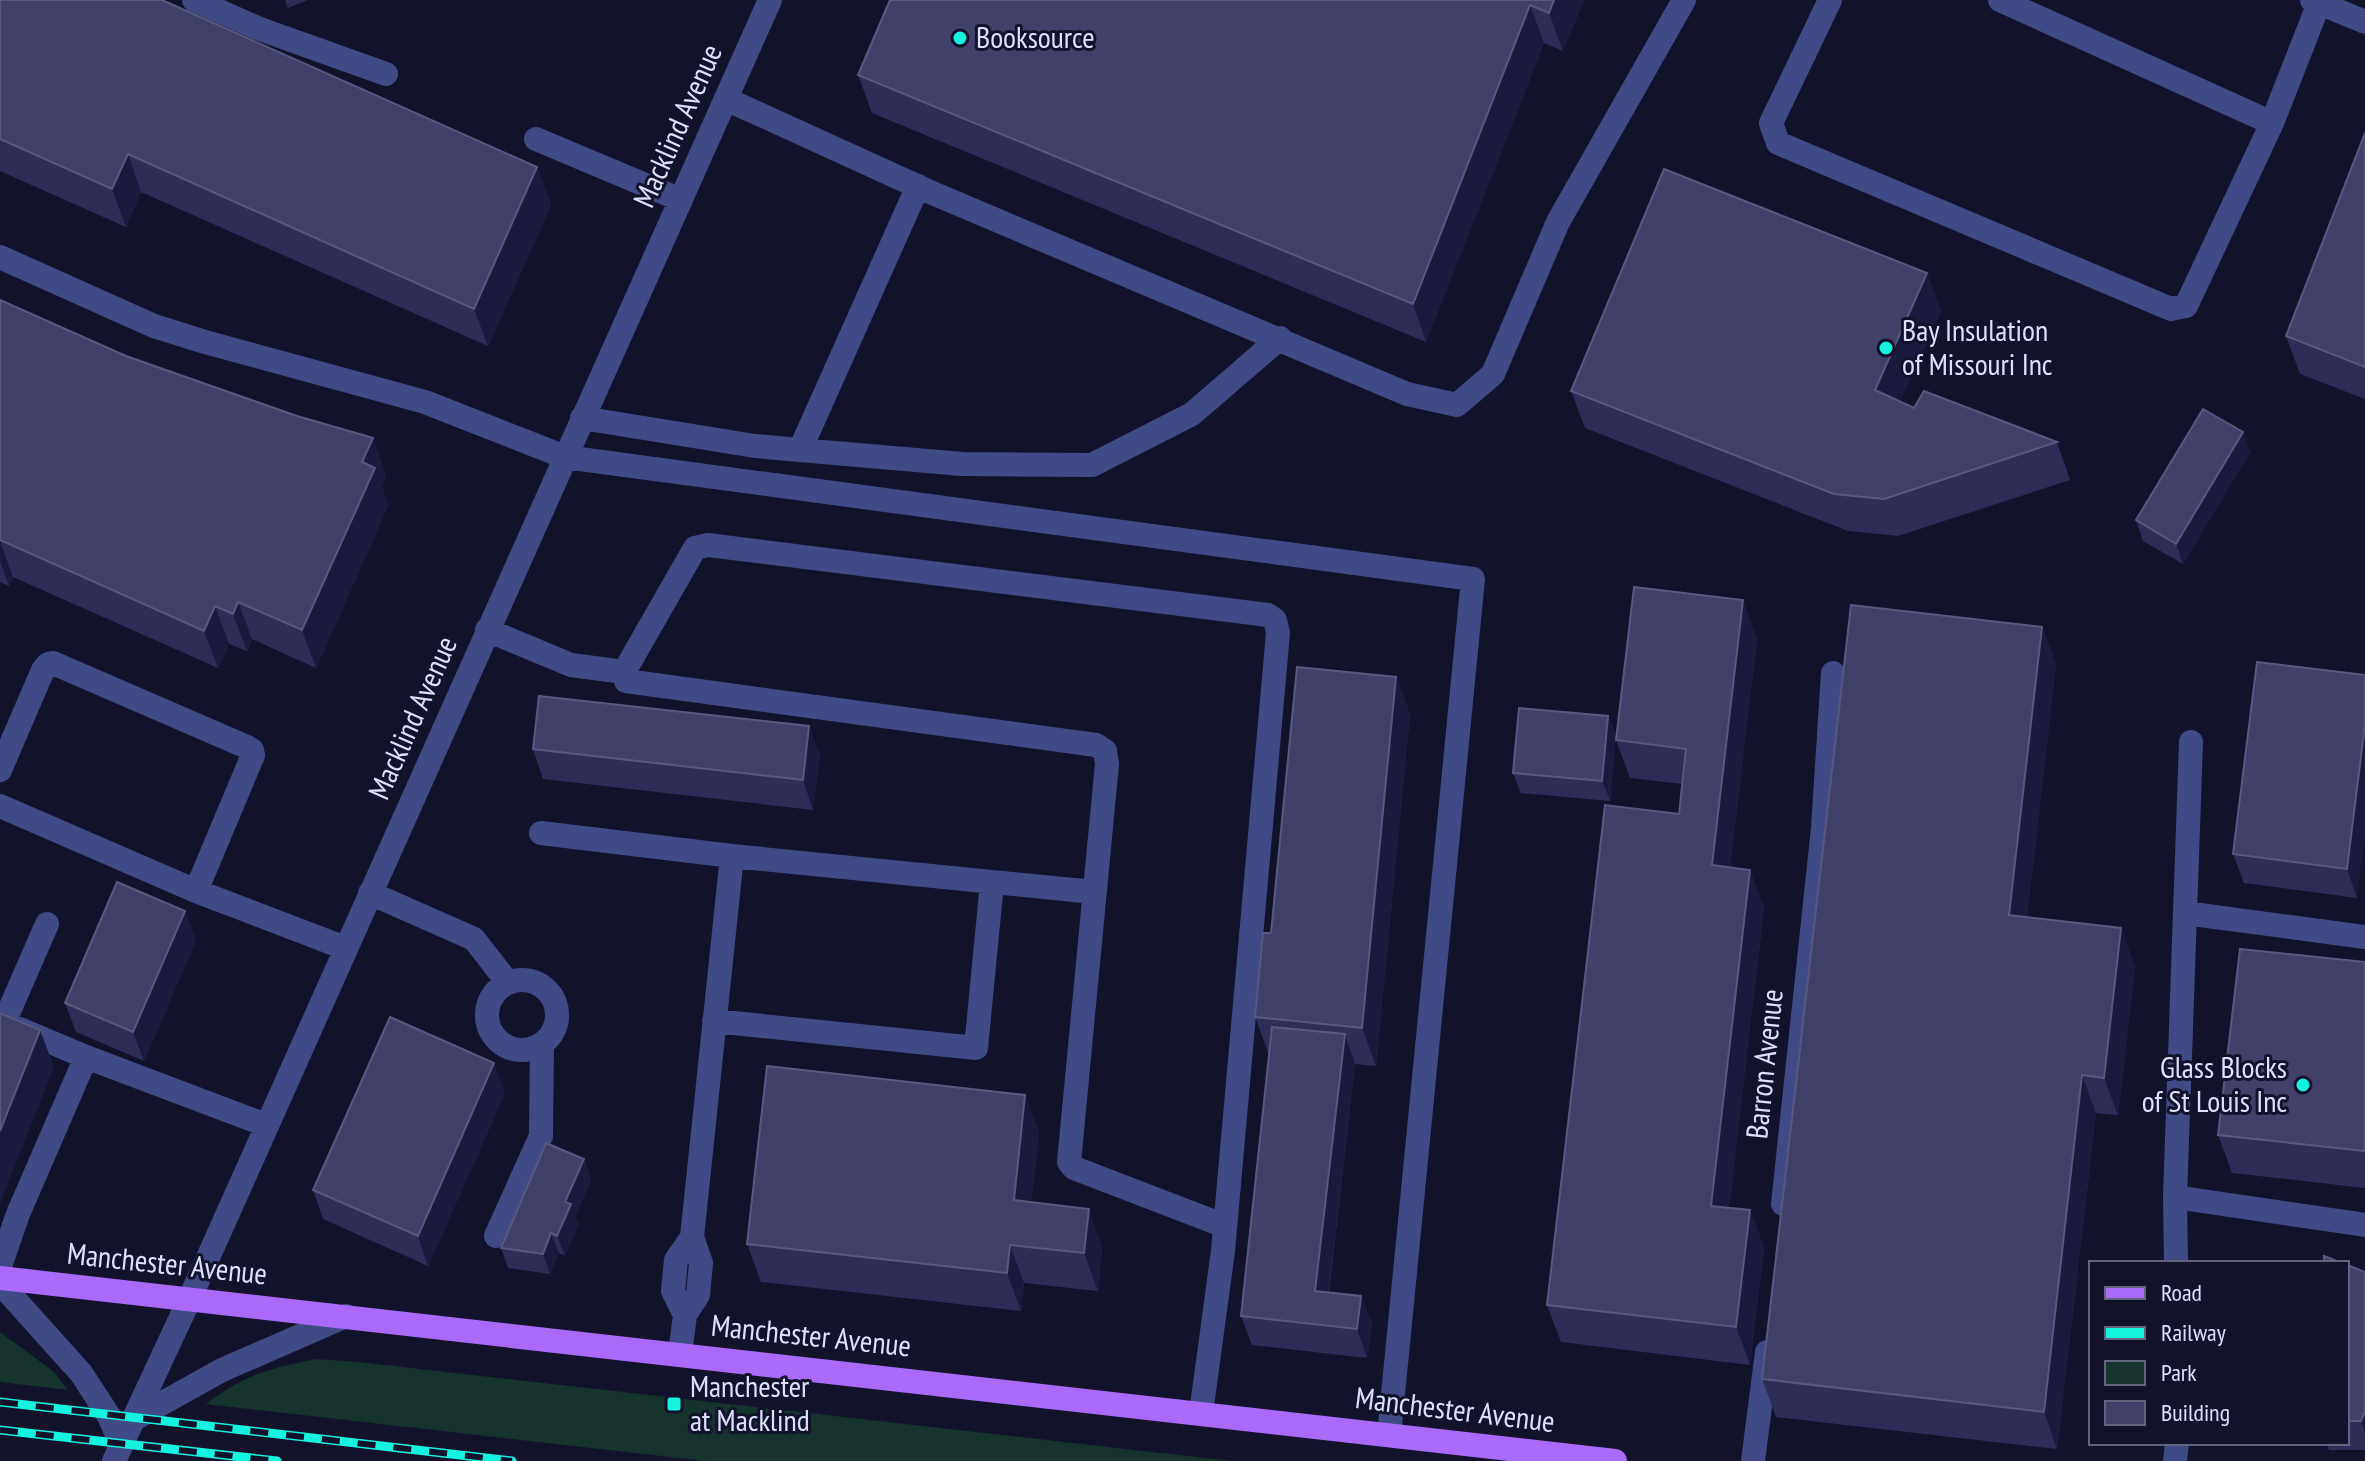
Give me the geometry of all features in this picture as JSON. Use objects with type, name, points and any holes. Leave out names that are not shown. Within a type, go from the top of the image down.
[{"type":"main road","name":"Manchester Avenue","points":[[0,1280],[190,1298],[1615,1461]]},
{"type":"street","points":[[194,0],[260,29],[386,74]]},
{"type":"street","name":"Macklind Avenue","points":[[118,1452],[190,1298],[770,0]]},
{"type":"street","points":[[726,99],[918,186],[1407,394],[1457,405],[1493,374],[1558,222],[1684,0]]},
{"type":"street","points":[[1830,0],[1771,123],[1778,143],[2171,309],[2186,306],[2272,123],[2315,1],[2365,22]]},
{"type":"street","points":[[2000,0],[2272,123]]},
{"type":"street","points":[[536,139],[681,200]]},
{"type":"street","points":[[800,450],[918,186]]},
{"type":"street","points":[[0,257],[154,326],[425,402],[565,457],[1473,579],[1389,1435]]},
{"type":"street","points":[[582,418],[755,446],[962,464],[1092,465],[1192,414],[1280,338]]},
{"type":"street","points":[[1201,1413],[1225,1226],[1278,633],[1275,620],[1268,615],[708,545],[695,548],[624,672],[626,681],[1096,745],[1105,751],[1107,764],[1069,1162],[1074,1168],[1225,1226]]},
{"type":"street","points":[[487,630],[571,665],[624,672]]},
{"type":"street","points":[[0,770],[43,670],[53,663],[247,747],[253,755],[196,891]]},
{"type":"street","name":"Barron Avenue","points":[[1780,1232],[1823,828],[1833,673]]},
{"type":"street","points":[[2176,1261],[2175,1197],[2191,742]]},
{"type":"street","points":[[0,806],[196,891],[345,948]]},
{"type":"street","points":[[541,833],[732,856],[1094,892]]},
{"type":"street","points":[[680,1354],[685,1315],[698,1295],[700,1279],[701,1263],[692,1237],[732,856]]},
{"type":"street","points":[[714,1021],[976,1048],[992,883]]},
{"type":"street","points":[[370,893],[474,939],[508,983]]},
{"type":"street","points":[[2185,913],[2365,937]]},
{"type":"street","points":[[47,924],[6,1018],[10,1025],[266,1125]]},
{"type":"street","points":[[496,1236],[541,1136],[542,1044],[555,1026],[555,1003],[550,993],[531,981],[508,983],[498,989],[488,1010],[491,1033],[509,1047],[520,1050],[542,1044]]},
{"type":"street","points":[[0,1266],[18,1214],[86,1057]]},
{"type":"street","points":[[2175,1197],[2365,1225]]},
{"type":"street","points":[[0,1280],[81,1373],[109,1416],[118,1452]]},
{"type":"street","points":[[134,1419],[222,1370],[346,1316]]},
{"type":"street","points":[[1753,1461],[1770,1325]]},
{"type":"green space","points":[[0,1332],[54,1372],[68,1390],[0,1382]]},
{"type":"green space","points":[[316,1359],[1231,1461],[705,1461],[206,1404],[258,1374]]},
{"type":"building","points":[[0,0],[162,0],[537,167],[474,309],[128,154],[112,189],[0,139]]},
{"type":"building","points":[[890,0],[1554,0],[1549,13],[1530,5],[1413,304],[858,75]]},
{"type":"building","points":[[2365,133],[2365,367],[2286,336]]},
{"type":"building","points":[[1664,169],[1927,273],[1875,390],[1914,408],[1924,391],[2057,442],[1884,499],[1834,494],[1571,391]]},
{"type":"building","points":[[0,300],[126,356],[297,416],[373,438],[362,462],[375,468],[302,630],[238,602],[233,614],[215,606],[204,631],[0,540]]},
{"type":"building","points":[[2203,409],[2243,432],[2176,544],[2136,520]]},
{"type":"building","points":[[1634,587],[1743,600],[1712,865],[1750,870],[1711,1206],[1750,1210],[1736,1327],[1547,1305],[1605,805],[1679,814],[1686,749],[1616,740]]},
{"type":"building","points":[[1851,605],[2042,627],[2009,915],[2121,928],[2104,1078],[2082,1075],[2044,1412],[1762,1379]]},
{"type":"building","points":[[2257,662],[2365,675],[2365,724],[2347,869],[2233,854]]},
{"type":"building","points":[[1297,667],[1396,677],[1362,1028],[1255,1017],[1263,933],[1271,933]]},
{"type":"building","points":[[539,696],[809,726],[803,780],[533,749]]},
{"type":"building","points":[[1519,708],[1608,716],[1602,781],[1513,773]]},
{"type":"building","points":[[117,882],[185,911],[133,1032],[65,1003]]},
{"type":"building","name":"Glass Blocks of St Louis Inc","points":[[2240,949],[2365,962],[2365,1151],[2218,1135]]},
{"type":"building","points":[[0,1013],[40,1030],[0,1131]]},
{"type":"building","points":[[390,1017],[494,1063],[418,1236],[313,1190]]},
{"type":"building","points":[[1272,1027],[1345,1034],[1315,1291],[1361,1296],[1357,1329],[1241,1316]]},
{"type":"building","points":[[767,1066],[1025,1095],[1014,1200],[1089,1209],[1084,1253],[1010,1245],[1007,1273],[747,1244]]},
{"type":"building","points":[[546,1143],[584,1159],[565,1202],[571,1204],[557,1236],[551,1233],[543,1254],[501,1248]]},
{"type":"building","points":[[2349,1266],[2365,1272],[2365,1411],[2361,1421],[2349,1421]]},
{"type":"railway","points":[[0,1402],[512,1461]]},
{"type":"railway","points":[[0,1430],[277,1461]]},
{"type":"place","name":"Booksource","points":[[960,38]]},
{"type":"place","name":"Bay Insulation of Missouri Inc","points":[[1886,348]]},
{"type":"place","name":"Glass Blocks of St Louis Inc","points":[[2303,1085]]},
{"type":"place","name":"Manchester at Macklind","points":[[674,1404]]}]
